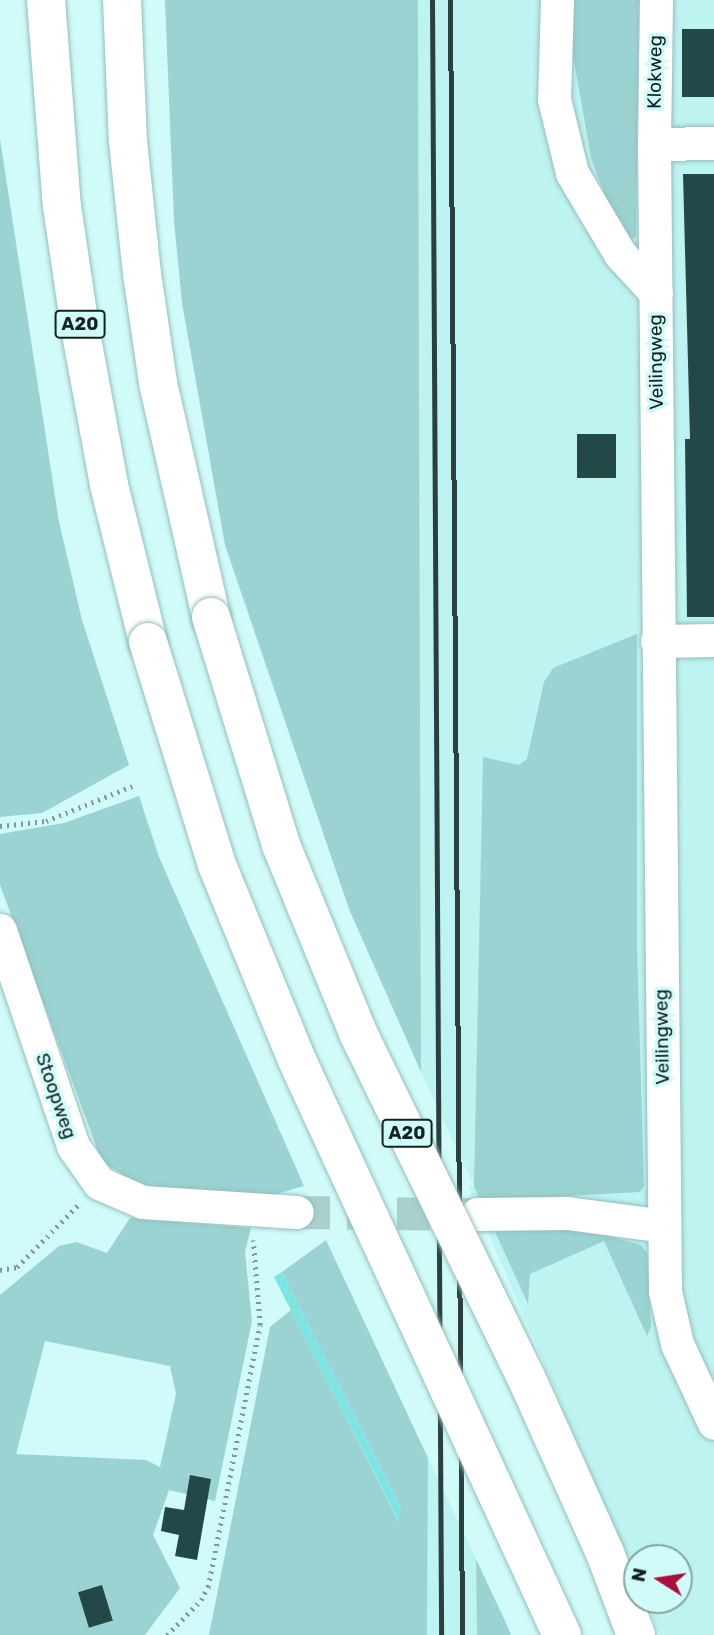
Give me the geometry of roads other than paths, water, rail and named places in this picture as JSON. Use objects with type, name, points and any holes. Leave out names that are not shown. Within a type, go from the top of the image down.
[{"type":"highway","name":"A20","points":[[46,0],[62,206],[80,328],[109,485],[148,642],[217,865],[296,1058],[562,1635]]},
{"type":"highway","name":"A20","points":[[122,0],[128,141],[144,288],[158,383],[211,617],[281,845],[358,1033],[525,1375],[605,1553],[636,1635]]},
{"type":"street","points":[[557,0],[554,99],[572,173],[620,254],[656,293]]},
{"type":"street","name":"Klokweg","points":[[654,144],[656,0]]},
{"type":"street","points":[[654,144],[714,143]]},
{"type":"street","name":"Veilingweg","points":[[654,144],[665,1291],[671,1327],[714,1423]]},
{"type":"street","points":[[657,641],[714,640]]},
{"type":"street","name":"Stoopweg","points":[[0,930],[73,1146],[99,1184],[143,1202],[283,1212]]},
{"type":"street","points":[[477,1213],[567,1213],[664,1226]]},
{"type":"tunnel","points":[[297,1212],[471,1214]]},
{"type":"railway","points":[[432,0],[441,1635]]},
{"type":"railway","points":[[450,0],[462,1635]]}]
